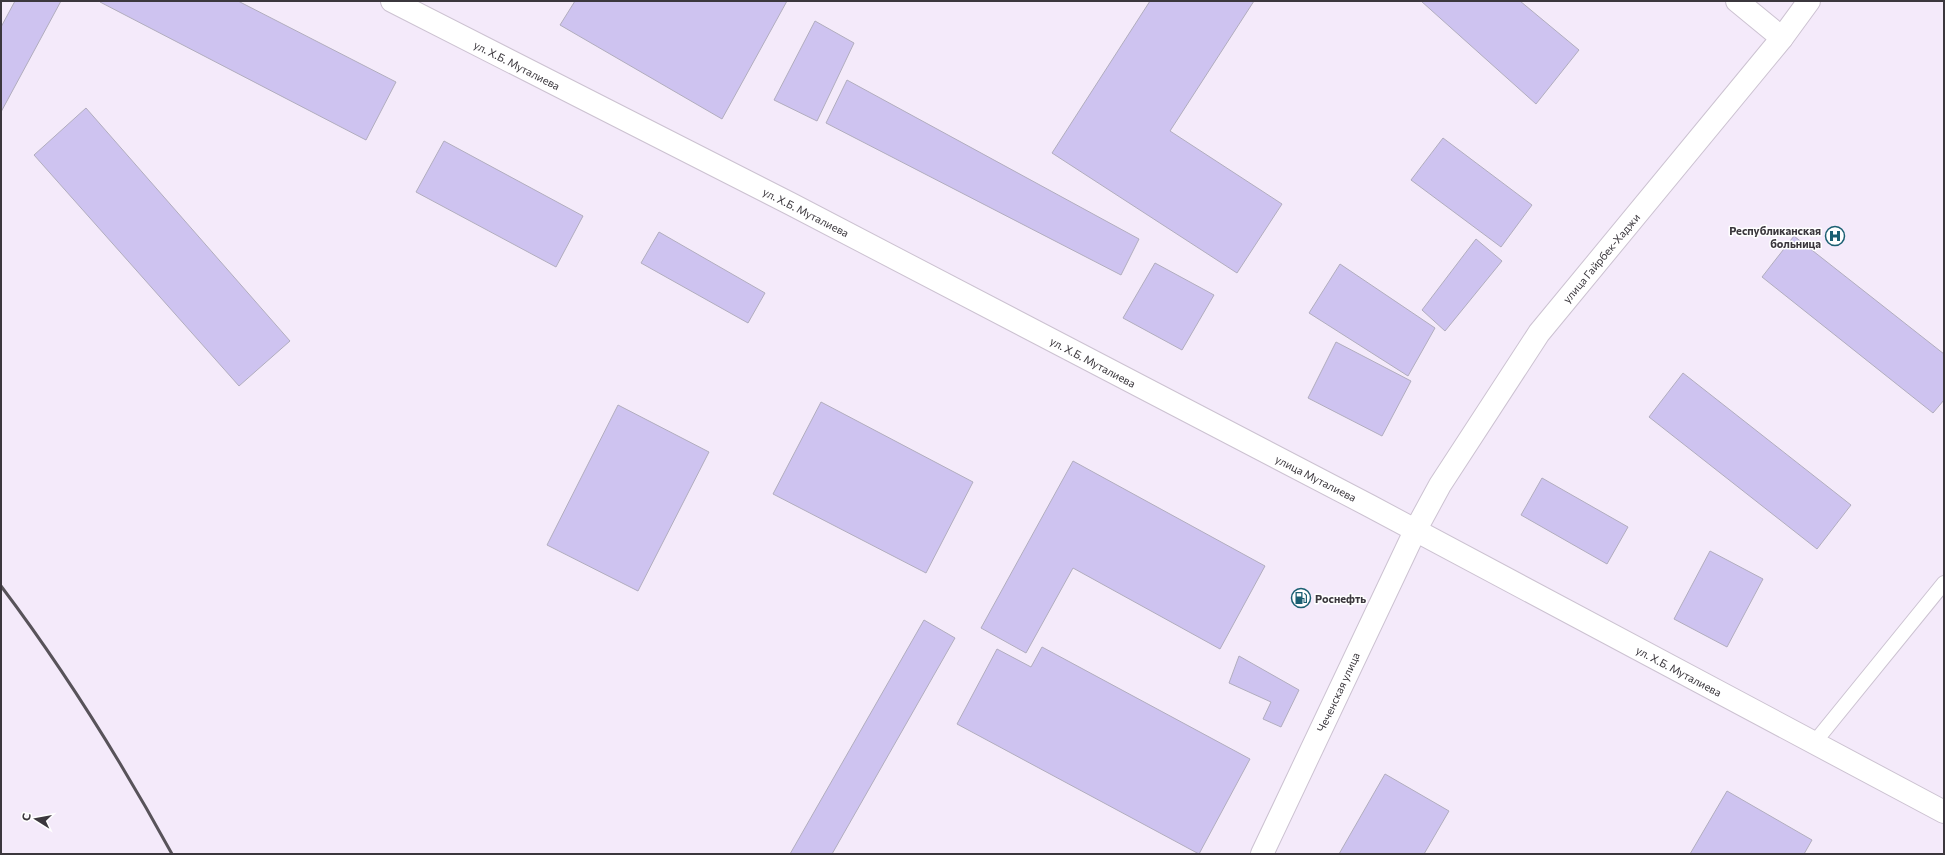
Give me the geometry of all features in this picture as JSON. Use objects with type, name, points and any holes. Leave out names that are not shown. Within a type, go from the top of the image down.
[{"type":"main road","name":"ул. Х.Б. Муталиева","points":[[392,1],[791,204],[1217,427]]},
{"type":"main road","points":[[1737,1],[1782,38]]},
{"type":"main road","name":"улица Гайрбек-Хаджи","points":[[1415,531],[1440,485],[1539,333],[1782,38],[1809,1]]},
{"type":"main road","name":"улица Муталиева","points":[[1217,427],[1415,531]]},
{"type":"main road","name":"ул. Х.Б. Муталиева","points":[[1415,531],[1944,812]]},
{"type":"main road","name":"Чеченская улица","points":[[1262,854],[1415,531]]},
{"type":"lane","points":[[1814,743],[1944,583]]},
{"type":"building","points":[[15,1],[61,1],[1,112],[1,27]]},
{"type":"building","points":[[238,1],[396,82],[366,140],[100,2]]},
{"type":"building","points":[[575,1],[787,1],[722,119],[560,25]]},
{"type":"building","points":[[1150,1],[1254,1],[1170,131],[1282,204],[1237,273],[1052,153]]},
{"type":"building","points":[[1421,1],[1520,1],[1579,50],[1536,104]]},
{"type":"building","points":[[815,21],[854,43],[817,121],[774,100]]},
{"type":"building","points":[[847,80],[1139,239],[1121,275],[826,123]]},
{"type":"building","points":[[86,108],[290,341],[239,386],[34,155]]},
{"type":"building","points":[[1443,138],[1532,205],[1501,247],[1411,180]]},
{"type":"building","points":[[444,141],[583,216],[556,267],[416,192]]},
{"type":"building","points":[[659,232],[765,293],[748,323],[641,263]]},
{"type":"building","points":[[1794,236],[1944,354],[1944,400],[1933,413],[1762,277]]},
{"type":"building","points":[[1476,239],[1502,261],[1445,331],[1422,310]]},
{"type":"building","points":[[1155,263],[1214,295],[1182,350],[1123,318]]},
{"type":"building","points":[[1340,264],[1435,328],[1408,376],[1309,313]]},
{"type":"building","points":[[1336,342],[1411,381],[1382,436],[1308,398]]},
{"type":"building","points":[[1683,373],[1851,505],[1817,549],[1649,417]]},
{"type":"building","points":[[821,402],[973,482],[926,573],[773,494]]},
{"type":"building","points":[[618,405],[709,452],[638,591],[547,545]]},
{"type":"building","points":[[1073,461],[1265,566],[1220,649],[1073,568],[1026,653],[981,628]]},
{"type":"building","points":[[1542,478],[1628,527],[1607,564],[1521,515]]},
{"type":"building","points":[[1710,551],[1763,579],[1727,647],[1674,619]]},
{"type":"building","points":[[924,620],[955,638],[832,854],[790,854]]},
{"type":"building","points":[[1042,647],[1250,759],[1199,854],[957,724],[997,649],[1031,667]]},
{"type":"building","points":[[1239,656],[1299,690],[1281,727],[1263,719],[1271,702],[1229,683]]},
{"type":"building","points":[[1385,774],[1449,811],[1424,854],[1339,854]]},
{"type":"building","points":[[1727,791],[1812,840],[1804,854],[1690,854]]},
{"type":"railway","points":[[1,586],[25,618],[70,684],[133,785],[172,854]]},
{"type":"place","name":"Республиканская больница","points":[[1835,236]]},
{"type":"place","name":"Роснефть","points":[[1301,598]]}]
